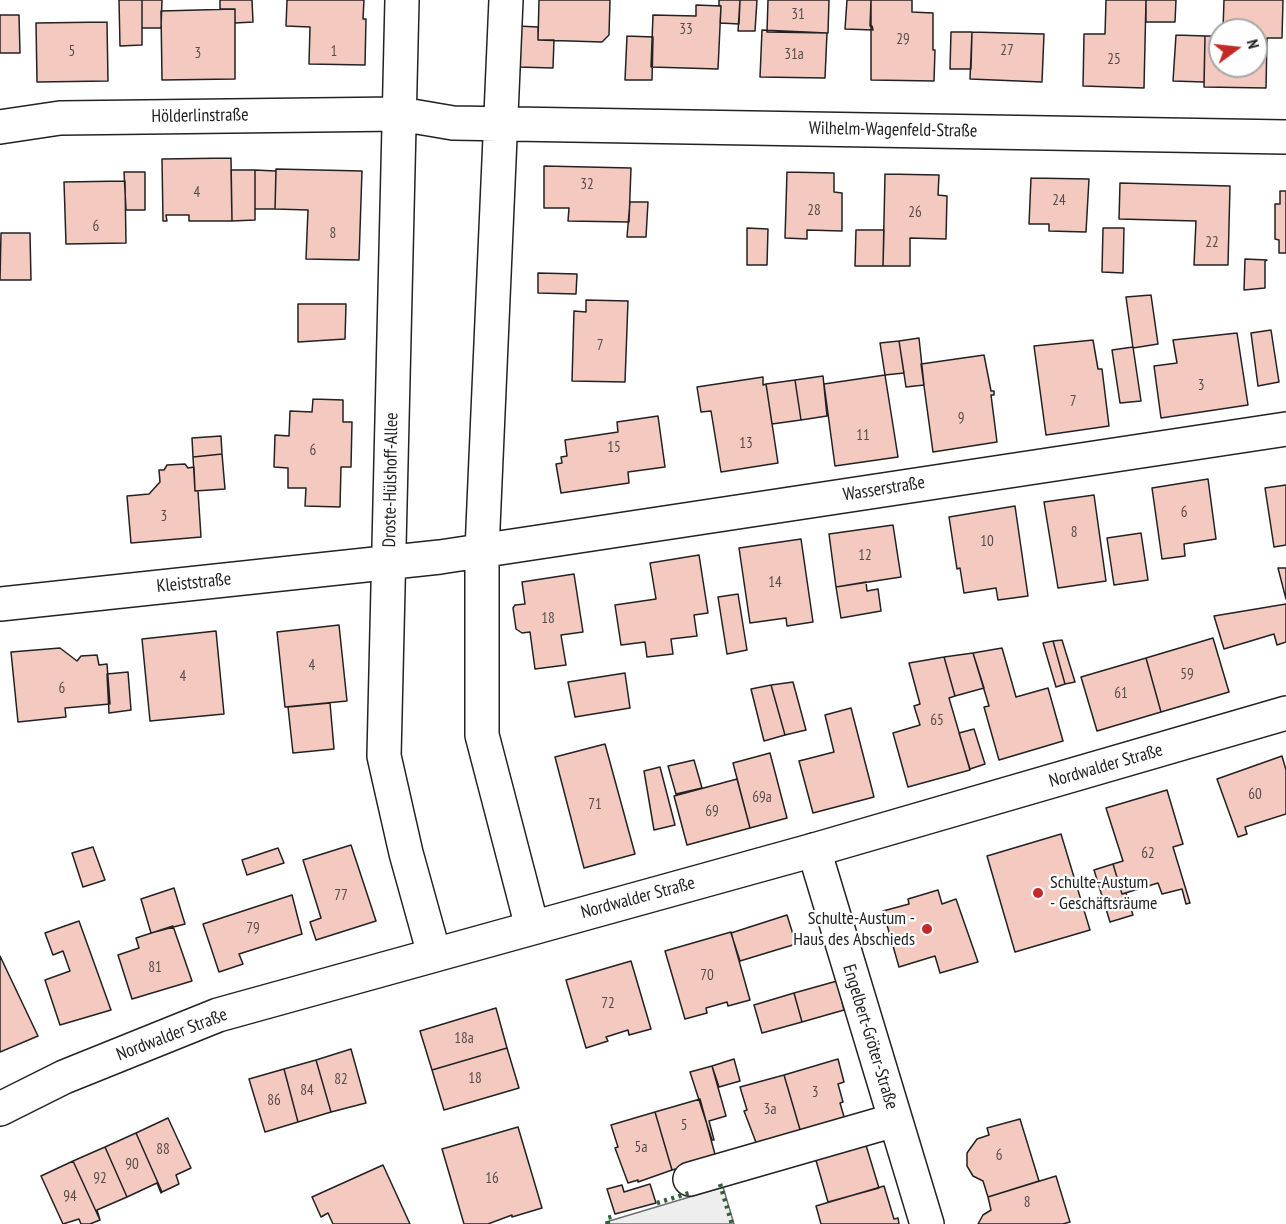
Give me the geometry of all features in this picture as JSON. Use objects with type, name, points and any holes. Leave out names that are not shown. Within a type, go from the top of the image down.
[{"type":"street","name":"Droste-Hülshoff-Allee","points":[[402,0],[384,756],[406,853],[434,954]]},
{"type":"street","points":[[506,0],[482,550],[482,735],[532,927]]},
{"type":"street","name":"Hölderlinstraße","points":[[0,127],[60,118],[400,114],[453,123],[500,123]]},
{"type":"street","name":"Wilhelm-Wagenfeld-Straße","points":[[500,123],[1286,137]]},
{"type":"street","name":"Wasserstraße","points":[[388,562],[482,550],[1286,429]]},
{"type":"street","name":"Kleiststraße","points":[[0,604],[388,562]]},
{"type":"street","name":"Nordwalder Straße","points":[[0,1109],[64,1077],[218,1015],[814,850],[1286,713]]},
{"type":"street","name":"Engelbert-Gröter-Straße","points":[[814,850],[927,1224]]},
{"type":"street","points":[[690,1179],[895,1120]]},
{"type":"shaded area","points":[[723,1187],[734,1224],[606,1224],[606,1222]]},
{"type":"building","points":[[119,0],[142,0],[142,45],[120,46]]},
{"type":"building","points":[[142,0],[162,0],[161,28],[142,28]]},
{"type":"building","points":[[220,0],[252,0],[253,22],[235,23],[235,9],[220,9]]},
{"type":"building","points":[[287,0],[364,0],[365,65],[309,64],[310,27],[286,26]]},
{"type":"building","points":[[539,0],[610,0],[609,35],[602,42],[538,40]]},
{"type":"building","points":[[719,0],[740,0],[739,24],[720,23]]},
{"type":"building","points":[[740,0],[757,0],[755,31],[738,31]]},
{"type":"building","points":[[768,0],[829,0],[828,33],[767,32]]},
{"type":"building","points":[[847,0],[871,0],[870,26],[873,30],[845,29]]},
{"type":"building","points":[[871,0],[912,0],[912,12],[933,13],[934,81],[871,80]]},
{"type":"building","points":[[1106,0],[1146,0],[1144,88],[1083,86],[1084,34],[1105,34]]},
{"type":"building","points":[[1146,0],[1176,0],[1175,22],[1146,22]]},
{"type":"building","points":[[1224,0],[1283,0],[1282,38],[1268,38],[1268,18],[1223,18]]},
{"type":"building","points":[[696,5],[721,6],[718,69],[651,67],[653,15],[696,16]]},
{"type":"building","points":[[235,9],[235,79],[162,80],[161,11]]},
{"type":"building","points":[[0,15],[19,15],[20,53],[0,53]]},
{"type":"building","points":[[107,22],[108,81],[37,82],[36,23]]},
{"type":"building","points":[[518,26],[538,27],[538,40],[554,40],[553,68],[517,67]]},
{"type":"building","points":[[762,30],[827,33],[825,78],[760,77]]},
{"type":"building","points":[[951,32],[972,32],[971,69],[950,69]]},
{"type":"building","points":[[972,32],[1044,34],[1042,82],[970,79]]},
{"type":"building","points":[[1176,35],[1205,36],[1204,82],[1173,81]]},
{"type":"building","points":[[627,36],[653,37],[652,80],[625,80]]},
{"type":"building","points":[[1205,36],[1208,36],[1208,78],[1266,78],[1266,88],[1204,87]]},
{"type":"building","points":[[231,158],[232,221],[189,221],[189,215],[166,215],[167,221],[163,221],[162,159]]},
{"type":"building","points":[[544,166],[631,168],[629,222],[568,221],[569,208],[544,208]]},
{"type":"building","points":[[276,169],[362,171],[359,260],[306,259],[308,210],[275,209]]},
{"type":"building","points":[[231,170],[255,170],[255,220],[232,221]]},
{"type":"building","points":[[255,170],[276,171],[275,209],[255,209]]},
{"type":"building","points":[[124,172],[145,172],[145,210],[126,210]]},
{"type":"building","points":[[787,172],[834,173],[834,192],[842,193],[842,231],[807,230],[807,239],[785,238]]},
{"type":"building","points":[[885,174],[939,175],[938,195],[947,196],[946,239],[910,238],[910,266],[883,266]]},
{"type":"building","points":[[1031,178],[1089,179],[1086,232],[1049,231],[1049,224],[1029,224]]},
{"type":"building","points":[[125,181],[126,243],[66,244],[64,182]]},
{"type":"building","points":[[1120,183],[1230,186],[1228,265],[1194,265],[1196,221],[1119,219]]},
{"type":"building","points":[[1280,191],[1286,191],[1286,253],[1279,253],[1279,240],[1275,239],[1275,204],[1280,204]]},
{"type":"building","points":[[630,202],[648,202],[646,237],[627,237]]},
{"type":"building","points":[[747,228],[768,229],[767,265],[747,265]]},
{"type":"building","points":[[1103,228],[1124,228],[1123,273],[1102,272]]},
{"type":"building","points":[[856,230],[884,230],[883,266],[855,266]]},
{"type":"building","points":[[1,233],[30,233],[31,280],[0,280]]},
{"type":"building","points":[[1245,259],[1267,260],[1265,261],[1265,288],[1244,290]]},
{"type":"building","points":[[538,273],[577,274],[576,294],[538,293]]},
{"type":"building","points":[[1151,295],[1158,344],[1133,348],[1126,297]]},
{"type":"building","points":[[586,300],[628,301],[625,382],[572,381],[574,311],[586,312]]},
{"type":"building","points":[[298,304],[346,304],[345,339],[298,342]]},
{"type":"building","points":[[1271,330],[1279,382],[1258,386],[1251,333]]},
{"type":"building","points":[[1237,333],[1248,405],[1161,418],[1154,366],[1177,363],[1173,340]]},
{"type":"building","points":[[919,338],[924,385],[906,387],[899,341]]},
{"type":"building","points":[[1093,340],[1098,369],[1102,369],[1109,426],[1046,435],[1034,346]]},
{"type":"building","points":[[899,341],[904,373],[885,375],[880,343]]},
{"type":"building","points":[[1133,347],[1141,401],[1120,403],[1112,350]]},
{"type":"building","points":[[984,355],[991,391],[994,391],[994,395],[991,395],[997,442],[933,452],[921,364]]},
{"type":"building","points":[[885,375],[898,457],[835,466],[824,384]]},
{"type":"building","points":[[823,376],[827,416],[801,420],[795,380]]},
{"type":"building","points":[[763,377],[778,463],[721,472],[711,411],[701,412],[697,387]]},
{"type":"building","points":[[795,380],[801,420],[772,424],[766,384]]},
{"type":"building","points":[[313,399],[343,400],[343,422],[352,422],[351,467],[341,467],[340,507],[305,506],[306,488],[288,488],[288,468],[274,467],[275,435],[289,436],[290,411],[312,412]]},
{"type":"building","points":[[658,416],[665,467],[628,472],[629,483],[561,493],[556,464],[562,463],[561,457],[567,456],[565,440],[618,432],[617,422]]},
{"type":"building","points":[[221,436],[222,454],[193,457],[192,438]]},
{"type":"building","points":[[222,454],[225,489],[195,491],[193,457]]},
{"type":"building","points":[[185,464],[188,468],[194,467],[201,537],[131,543],[127,496],[149,494],[160,482],[159,470],[164,470],[167,465]]},
{"type":"building","points":[[1208,479],[1216,539],[1184,544],[1185,556],[1162,559],[1152,488]]},
{"type":"building","points":[[1286,485],[1286,545],[1274,547],[1265,488]]},
{"type":"building","points":[[1094,495],[1106,581],[1058,588],[1044,502]]},
{"type":"building","points":[[1015,506],[1028,596],[998,600],[996,588],[964,593],[960,568],[957,569],[949,517]]},
{"type":"building","points":[[893,525],[901,577],[836,587],[829,534]]},
{"type":"building","points":[[1141,533],[1148,580],[1114,585],[1107,538]]},
{"type":"building","points":[[801,539],[813,622],[787,626],[786,618],[750,623],[739,548]]},
{"type":"building","points":[[699,555],[708,613],[694,615],[697,636],[671,639],[673,654],[647,657],[645,642],[621,645],[615,605],[656,599],[650,563]]},
{"type":"building","points":[[1278,568],[1286,568],[1286,599]]},
{"type":"building","points":[[574,574],[583,632],[561,635],[566,665],[535,669],[530,632],[522,633],[516,629],[513,608],[515,605],[525,604],[522,582]]},
{"type":"building","points":[[866,582],[867,591],[878,589],[881,611],[841,618],[836,587]]},
{"type":"building","points":[[738,594],[747,650],[727,654],[718,597]]},
{"type":"building","points":[[1286,604],[1286,642],[1277,645],[1274,634],[1224,649],[1214,616]]},
{"type":"building","points":[[339,625],[347,701],[285,707],[277,632]]},
{"type":"building","points":[[216,631],[224,714],[150,721],[142,639]]},
{"type":"building","points":[[1213,638],[1229,692],[1161,712],[1146,658]]},
{"type":"building","points":[[1062,640],[1075,682],[1065,684],[1053,641]]},
{"type":"building","points":[[1053,641],[1065,684],[1056,687],[1043,643]]},
{"type":"building","points":[[60,648],[77,661],[81,656],[97,655],[99,665],[107,664],[110,704],[65,708],[66,717],[18,722],[11,652]]},
{"type":"building","points":[[1002,648],[1016,697],[1048,688],[1063,741],[999,760],[984,707],[989,706],[973,653]]},
{"type":"building","points":[[973,653],[984,688],[955,696],[944,657]]},
{"type":"building","points":[[944,657],[955,696],[949,698],[970,770],[908,787],[893,733],[920,725],[914,706],[920,704],[909,663]]},
{"type":"building","points":[[1146,658],[1161,712],[1097,731],[1081,677]]},
{"type":"building","points":[[128,672],[131,710],[109,713],[107,674]]},
{"type":"building","points":[[625,673],[630,708],[575,717],[568,682]]},
{"type":"building","points":[[793,682],[806,730],[785,735],[771,685]]},
{"type":"building","points":[[771,685],[785,735],[764,741],[751,689]]},
{"type":"building","points":[[330,703],[334,749],[293,753],[288,707]]},
{"type":"building","points":[[851,708],[874,797],[813,813],[799,761],[834,752],[825,715]]},
{"type":"building","points":[[974,729],[985,764],[970,769],[959,733]]},
{"type":"building","points":[[605,744],[635,854],[584,868],[555,757]]},
{"type":"building","points":[[770,753],[787,818],[750,828],[733,763]]},
{"type":"building","points":[[1282,756],[1286,770],[1286,814],[1245,827],[1247,834],[1238,837],[1217,779]]},
{"type":"building","points":[[694,760],[702,788],[676,794],[668,766]]},
{"type":"building","points":[[660,767],[675,825],[654,830],[644,771]]},
{"type":"building","points":[[737,779],[750,828],[687,845],[674,796]]},
{"type":"building","points":[[1167,790],[1183,844],[1173,847],[1190,903],[1186,904],[1182,889],[1162,894],[1158,883],[1122,894],[1113,864],[1123,861],[1106,808]]},
{"type":"building","name":"Schulte-Austum - Geschäftsräume","points":[[1061,834],[1090,930],[1015,952],[987,856]]},
{"type":"building","points":[[351,845],[376,921],[316,940],[310,922],[321,918],[303,860]]},
{"type":"building","points":[[93,847],[105,880],[83,887],[72,853]]},
{"type":"building","points":[[278,848],[284,863],[247,875],[242,860]]},
{"type":"building","points":[[1113,864],[1122,894],[1126,893],[1133,915],[1110,922],[1094,870]]},
{"type":"building","points":[[174,888],[185,924],[151,933],[141,899]]},
{"type":"building","name":"Schulte-Austum - Haus des Abschieds","points":[[938,890],[942,904],[956,899],[978,962],[940,973],[935,956],[899,967],[883,911],[909,904],[908,899]]},
{"type":"building","points":[[292,895],[302,934],[239,954],[243,964],[219,972],[203,924]]},
{"type":"building","points":[[787,915],[796,944],[740,961],[731,933]]},
{"type":"building","points":[[79,921],[111,1010],[60,1025],[45,980],[70,971],[63,951],[53,955],[45,933]]},
{"type":"building","points":[[173,926],[192,981],[132,999],[118,955],[139,948],[136,938]]},
{"type":"building","points":[[731,932],[750,1000],[728,1006],[727,1002],[706,1008],[707,1013],[685,1019],[665,951]]},
{"type":"building","points":[[0,956],[38,1036],[0,1052]]},
{"type":"building","points":[[631,961],[651,1029],[629,1035],[628,1030],[606,1037],[608,1041],[586,1048],[566,980]]},
{"type":"building","points":[[837,981],[844,1010],[802,1022],[794,993]]},
{"type":"building","points":[[794,993],[802,1022],[762,1033],[754,1005]]},
{"type":"building","points":[[496,1008],[507,1048],[432,1070],[420,1031]]},
{"type":"building","points":[[507,1048],[519,1088],[444,1110],[432,1070]]},
{"type":"building","points":[[351,1049],[366,1103],[331,1112],[316,1060]]},
{"type":"building","points":[[734,1059],[740,1081],[719,1087],[712,1066]]},
{"type":"building","points":[[838,1059],[844,1082],[838,1084],[845,1120],[801,1133],[784,1075]]},
{"type":"building","points":[[316,1060],[331,1112],[298,1122],[284,1069]]},
{"type":"building","points":[[712,1066],[726,1116],[709,1121],[714,1140],[712,1140],[690,1072]]},
{"type":"building","points":[[284,1069],[298,1122],[265,1132],[249,1079]]},
{"type":"building","points":[[784,1075],[801,1133],[757,1145],[744,1111],[747,1110],[740,1087]]},
{"type":"building","points":[[700,1099],[716,1158],[672,1170],[655,1112]]},
{"type":"building","points":[[655,1112],[672,1170],[638,1182],[638,1180],[628,1183],[615,1148],[618,1147],[611,1125]]},
{"type":"building","points":[[168,1118],[191,1168],[176,1175],[179,1184],[162,1192],[136,1133]]},
{"type":"building","points":[[1020,1119],[1039,1181],[988,1197],[983,1181],[973,1176],[967,1166],[967,1153],[977,1139],[989,1135],[987,1128]]},
{"type":"building","points":[[518,1127],[542,1208],[512,1217],[512,1215],[488,1224],[464,1224],[442,1149]]},
{"type":"building","points":[[136,1133],[162,1192],[161,1193],[157,1183],[127,1197],[105,1147]]},
{"type":"building","points":[[865,1142],[879,1188],[828,1202],[815,1157]]},
{"type":"building","points":[[105,1147],[127,1197],[97,1210],[100,1220],[73,1161]]},
{"type":"building","points":[[73,1161],[100,1220],[90,1224],[81,1224],[79,1219],[63,1224],[41,1176]]},
{"type":"building","points":[[383,1165],[410,1224],[333,1224],[328,1213],[321,1217],[312,1197]]},
{"type":"building","points":[[1056,1176],[1070,1222],[1063,1224],[978,1224],[983,1215],[991,1210],[988,1197]]},
{"type":"building","points":[[650,1184],[656,1203],[615,1214],[607,1189],[622,1185],[624,1192]]},
{"type":"building","points":[[884,1186],[894,1219],[898,1218],[899,1224],[821,1224],[816,1206]]},
{"type":"hedge","points":[[720,1184],[732,1224]]},
{"type":"hedge","points":[[657,1203],[689,1193]]},
{"type":"hedge","points":[[608,1224],[607,1218],[615,1216]]},
{"type":"place","name":"Schulte-Austum - Geschäftsräume","points":[[1038,893]]},
{"type":"place","name":"Schulte-Austum - Haus des Abschieds","points":[[927,929]]}]
